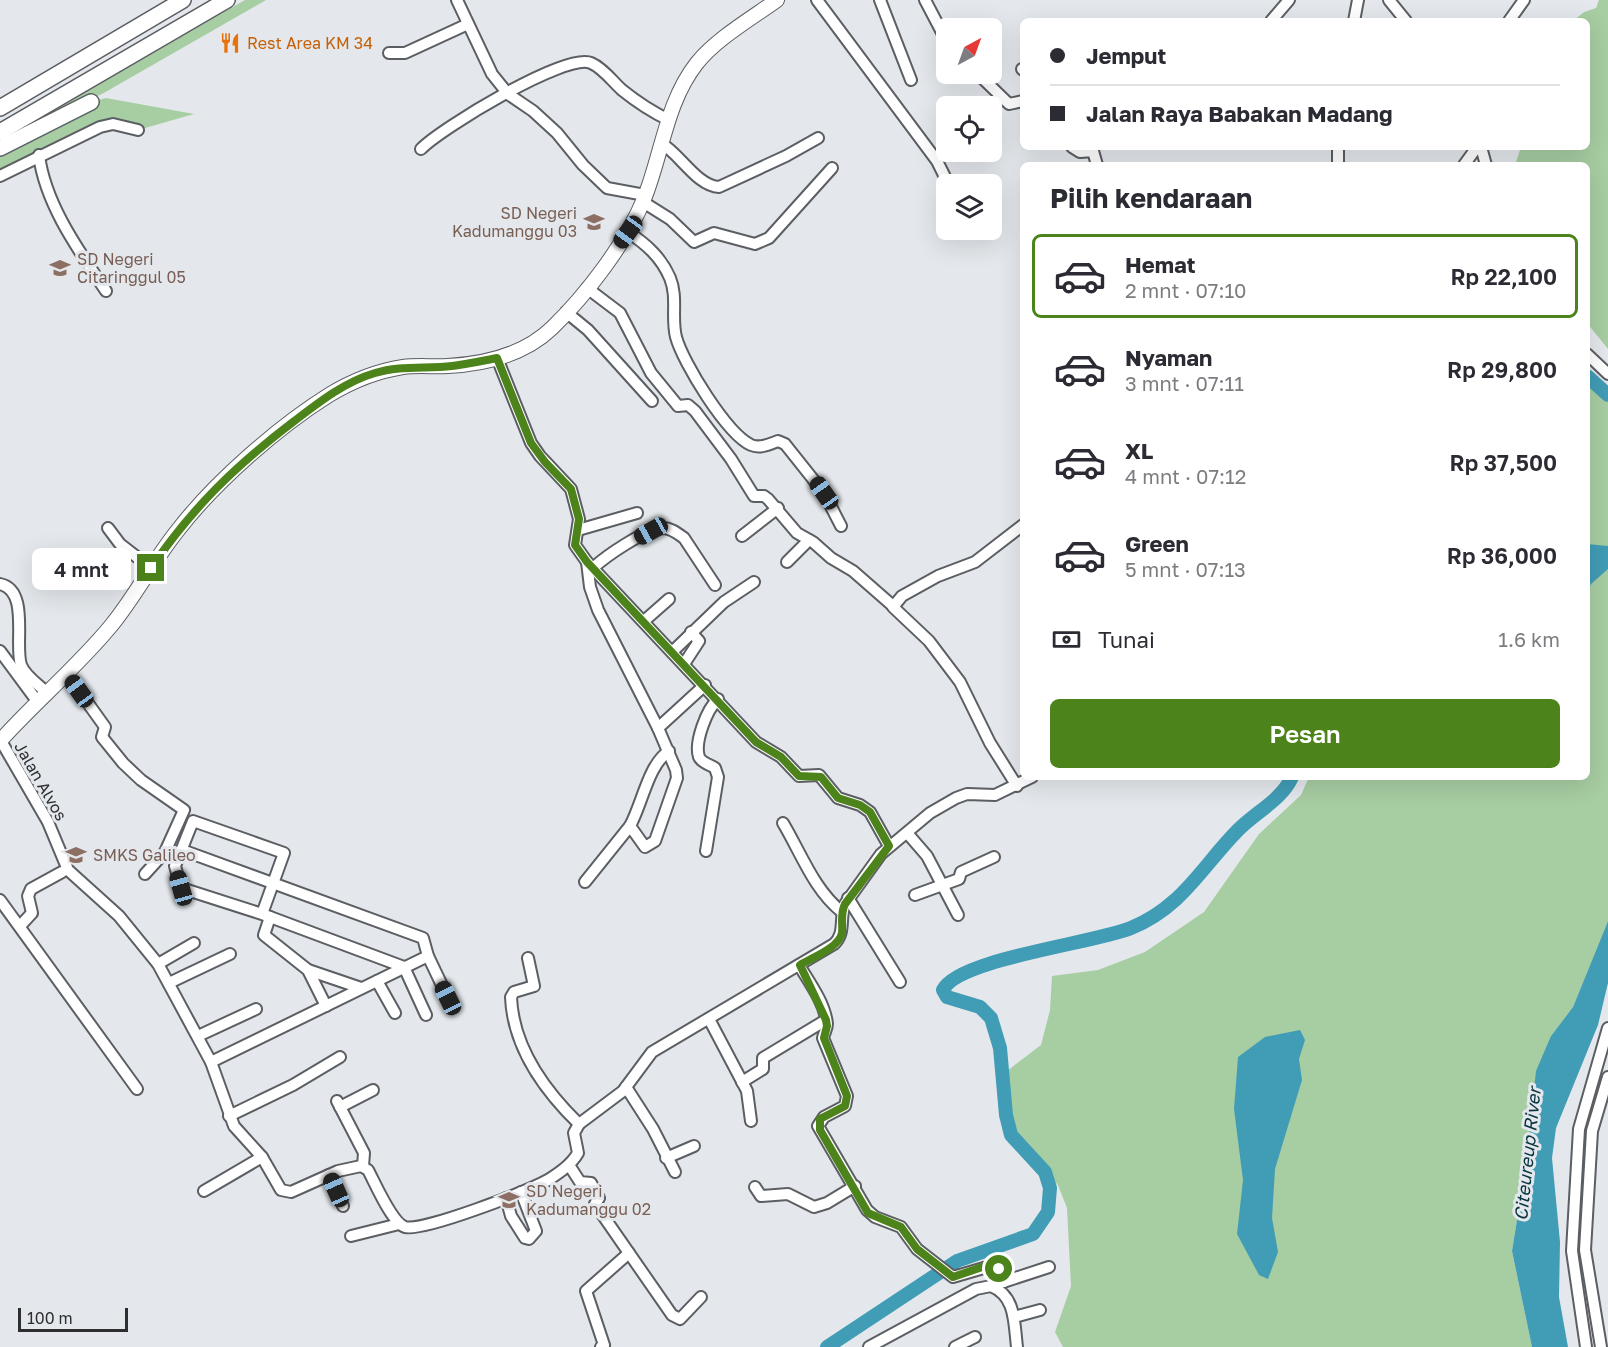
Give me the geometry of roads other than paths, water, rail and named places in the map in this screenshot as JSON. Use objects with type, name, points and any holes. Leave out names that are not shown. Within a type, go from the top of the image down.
[{"type":"highway","points":[[0,108],[183,0]]},
{"type":"highway","points":[[0,132],[227,0]]},
{"type":"highway","points":[[0,148],[91,102]]},
{"type":"main road","points":[[0,741],[109,628],[177,530],[213,489],[239,465],[329,395],[375,373],[405,367],[451,366],[497,358],[533,343],[566,312],[587,288],[628,232],[644,198],[669,120],[695,65],[761,5],[777,0]]},
{"type":"street","points":[[457,0],[492,74],[508,94],[533,111],[557,133],[583,165],[607,188],[644,198],[694,242],[714,233],[755,244],[769,238],[832,168]]},
{"type":"street","points":[[817,0],[939,164],[944,174]]},
{"type":"street","points":[[879,0],[911,80]]},
{"type":"street","points":[[925,0],[936,21]]},
{"type":"street","points":[[1389,0],[1404,18]]},
{"type":"street","points":[[1511,18],[1524,0]]},
{"type":"street","points":[[1274,18],[1286,3]]},
{"type":"street","points":[[1354,18],[1357,3]]},
{"type":"street","points":[[389,53],[405,53],[468,24]]},
{"type":"street","points":[[421,149],[438,133],[543,73],[576,61],[588,62],[652,112],[669,120]]},
{"type":"street","points":[[989,84],[1009,104],[1020,102]]},
{"type":"street","points":[[0,176],[100,127],[113,124],[138,130]]},
{"type":"street","points":[[661,144],[674,151],[701,179],[713,187],[719,187],[786,156],[818,138]]},
{"type":"street","points":[[1077,150],[1093,152],[1096,162]]},
{"type":"street","points":[[1466,162],[1476,150]]},
{"type":"street","points":[[39,155],[44,175],[58,210],[79,250],[106,291]]},
{"type":"street","points":[[628,232],[653,251],[670,277],[674,293],[675,334],[678,345],[687,366],[702,389],[726,421],[750,445],[759,447],[778,441],[785,444],[824,493],[841,526]]},
{"type":"street","points":[[587,288],[612,304],[620,313],[662,390],[678,406],[688,405],[695,411],[731,459],[754,496],[764,496],[778,508],[797,533],[853,571],[930,641],[960,682],[990,742],[1017,786]]},
{"type":"street","points":[[566,312],[588,330],[652,401]]},
{"type":"street","points":[[1590,357],[1608,374]]},
{"type":"street","points":[[497,358],[531,443],[545,462],[571,489],[579,519],[575,545],[590,565],[644,621],[654,636],[718,699],[729,716],[756,742],[781,757],[799,776],[819,775],[838,798],[868,810],[889,846]]},
{"type":"street","points":[[742,536],[778,508]]},
{"type":"street","points":[[578,530],[637,513]]},
{"type":"street","points":[[893,606],[902,596],[938,576],[975,562],[1020,527]]},
{"type":"street","points":[[108,528],[120,544],[151,568]]},
{"type":"street","points":[[590,565],[651,531],[663,528],[684,538],[715,585]]},
{"type":"street","points":[[787,562],[809,540]]},
{"type":"street","points":[[590,565],[590,587],[598,610],[669,751],[677,778],[655,841],[645,847],[630,826]]},
{"type":"street","points":[[672,652],[724,602],[754,582]]},
{"type":"street","points":[[0,584],[7,586],[19,607],[21,664],[42,697]]},
{"type":"street","points":[[644,621],[669,600]]},
{"type":"street","points":[[684,664],[699,641],[691,632]]},
{"type":"street","points":[[0,651],[42,697]]},
{"type":"street","points":[[67,674],[105,727],[102,736],[123,763],[141,780],[184,810],[165,852],[145,874]]},
{"type":"street","points":[[658,729],[705,685]]},
{"type":"street","points":[[706,851],[718,777],[715,768],[702,761],[698,754],[705,715],[718,699]]},
{"type":"street","name":"Jalan Alvos","points":[[0,741],[48,822],[65,871]]},
{"type":"street","points":[[585,882],[630,826],[642,802],[657,760],[669,751]]},
{"type":"street","points":[[374,1090],[339,1104],[364,1153],[363,1166],[399,1224],[406,1227],[420,1227],[506,1198],[547,1180],[568,1165],[578,1153],[574,1133],[579,1124],[626,1087],[652,1052],[800,965],[838,940],[842,934],[842,912],[848,898],[889,846],[908,834],[930,813],[956,798],[967,794],[995,795],[1027,780]]},
{"type":"street","points":[[361,988],[308,970],[264,935],[266,915],[273,883],[284,853],[193,821],[175,866],[181,888],[266,915],[404,967],[426,1015]]},
{"type":"street","points":[[783,823],[827,898],[842,912]]},
{"type":"street","points":[[908,834],[927,856],[958,915]]},
{"type":"street","points":[[182,850],[423,938],[428,956],[448,998]]},
{"type":"street","points":[[915,895],[959,878],[960,873],[994,857]]},
{"type":"street","points":[[20,926],[32,913],[28,896],[31,889],[65,871],[119,916],[158,964],[212,1062],[229,1116],[239,1133],[262,1157],[281,1190],[286,1193],[329,1175],[363,1166]]},
{"type":"street","points":[[848,898],[900,981]]},
{"type":"street","points":[[0,900],[137,1089]]},
{"type":"street","points":[[158,964],[194,943]]},
{"type":"street","points":[[170,983],[230,954]]},
{"type":"street","points":[[212,1062],[292,1020],[326,1006],[428,956]]},
{"type":"street","points":[[528,958],[534,986],[514,992],[511,997],[520,1040],[543,1085],[579,1124]]},
{"type":"street","points":[[800,965],[826,1020],[824,1038],[842,1083],[847,1104],[820,1119],[818,1125],[855,1186],[868,1213],[901,1227],[917,1249],[953,1277],[994,1265],[999,1269],[1004,1282]]},
{"type":"street","points":[[308,970],[326,1006]]},
{"type":"street","points":[[377,981],[394,1013]]},
{"type":"street","points":[[198,1036],[256,1009]]},
{"type":"street","points":[[709,1019],[750,1099],[751,1121]]},
{"type":"street","points":[[742,1082],[763,1069],[763,1058],[826,1020]]},
{"type":"street","points":[[1586,1347],[1572,1251],[1579,1129],[1608,1028]]},
{"type":"street","points":[[229,1116],[294,1085],[340,1057]]},
{"type":"street","points":[[1601,1347],[1585,1250],[1592,1131],[1608,1077]]},
{"type":"street","points":[[626,1087],[675,1172]]},
{"type":"street","points":[[666,1158],[694,1146]]},
{"type":"street","points":[[204,1191],[262,1157]]},
{"type":"street","points":[[568,1165],[580,1182],[591,1183],[596,1188],[599,1198],[595,1204],[675,1317],[682,1317],[701,1297]]},
{"type":"street","points":[[329,1175],[343,1206]]},
{"type":"street","points":[[755,1187],[764,1197],[775,1193],[788,1194],[814,1207],[827,1203],[855,1186]]},
{"type":"street","points":[[506,1198],[511,1216],[525,1238],[529,1239],[536,1231],[521,1192]]},
{"type":"street","points":[[351,1236],[399,1224]]},
{"type":"street","points":[[602,1342],[586,1294],[587,1288],[630,1254]]},
{"type":"street","points":[[869,1347],[976,1289],[1049,1267]]},
{"type":"street","points":[[991,1286],[1007,1297],[1014,1317],[1017,1347]]},
{"type":"street","points":[[1014,1317],[1040,1310]]},
{"type":"street","points":[[955,1347],[976,1338]]},
{"type":"water","points":[[1590,544],[1608,546],[1608,569],[1590,586]]},
{"type":"water","name":"Citeureup River","points":[[1608,921],[1608,983],[1598,1025],[1556,1128],[1552,1158],[1560,1242],[1559,1297],[1568,1347],[1532,1347],[1512,1251],[1525,1171],[1536,1071],[1551,1036],[1573,1007]]},
{"type":"water","points":[[1300,1030],[1305,1040],[1299,1059],[1302,1080],[1275,1169],[1272,1218],[1278,1252],[1268,1279],[1259,1275],[1237,1234],[1243,1180],[1234,1109],[1238,1057],[1265,1037]]},
{"type":"waterway","points":[[1590,379],[1608,395]]},
{"type":"waterway","points":[[827,1347],[957,1261],[1033,1234],[1048,1212],[1050,1188],[1045,1172],[1011,1135],[1006,1115],[1000,1048],[991,1018],[980,1007],[947,997],[943,990],[954,979],[973,969],[1029,953],[1113,934],[1149,919],[1177,898],[1237,831],[1275,800],[1290,780]]},
{"type":"place","name":"Rest Area KM 34","points":[[230,43]]},
{"type":"place","name":"SD Negeri Kadumanggu 03","points":[[594,222]]},
{"type":"place","name":"SD Negeri Citaringgul 05","points":[[60,268]]},
{"type":"place","name":"SMKS Galileo","points":[[76,855]]},
{"type":"place","name":"SD Negeri Kadumanggu 02","points":[[509,1200]]}]
